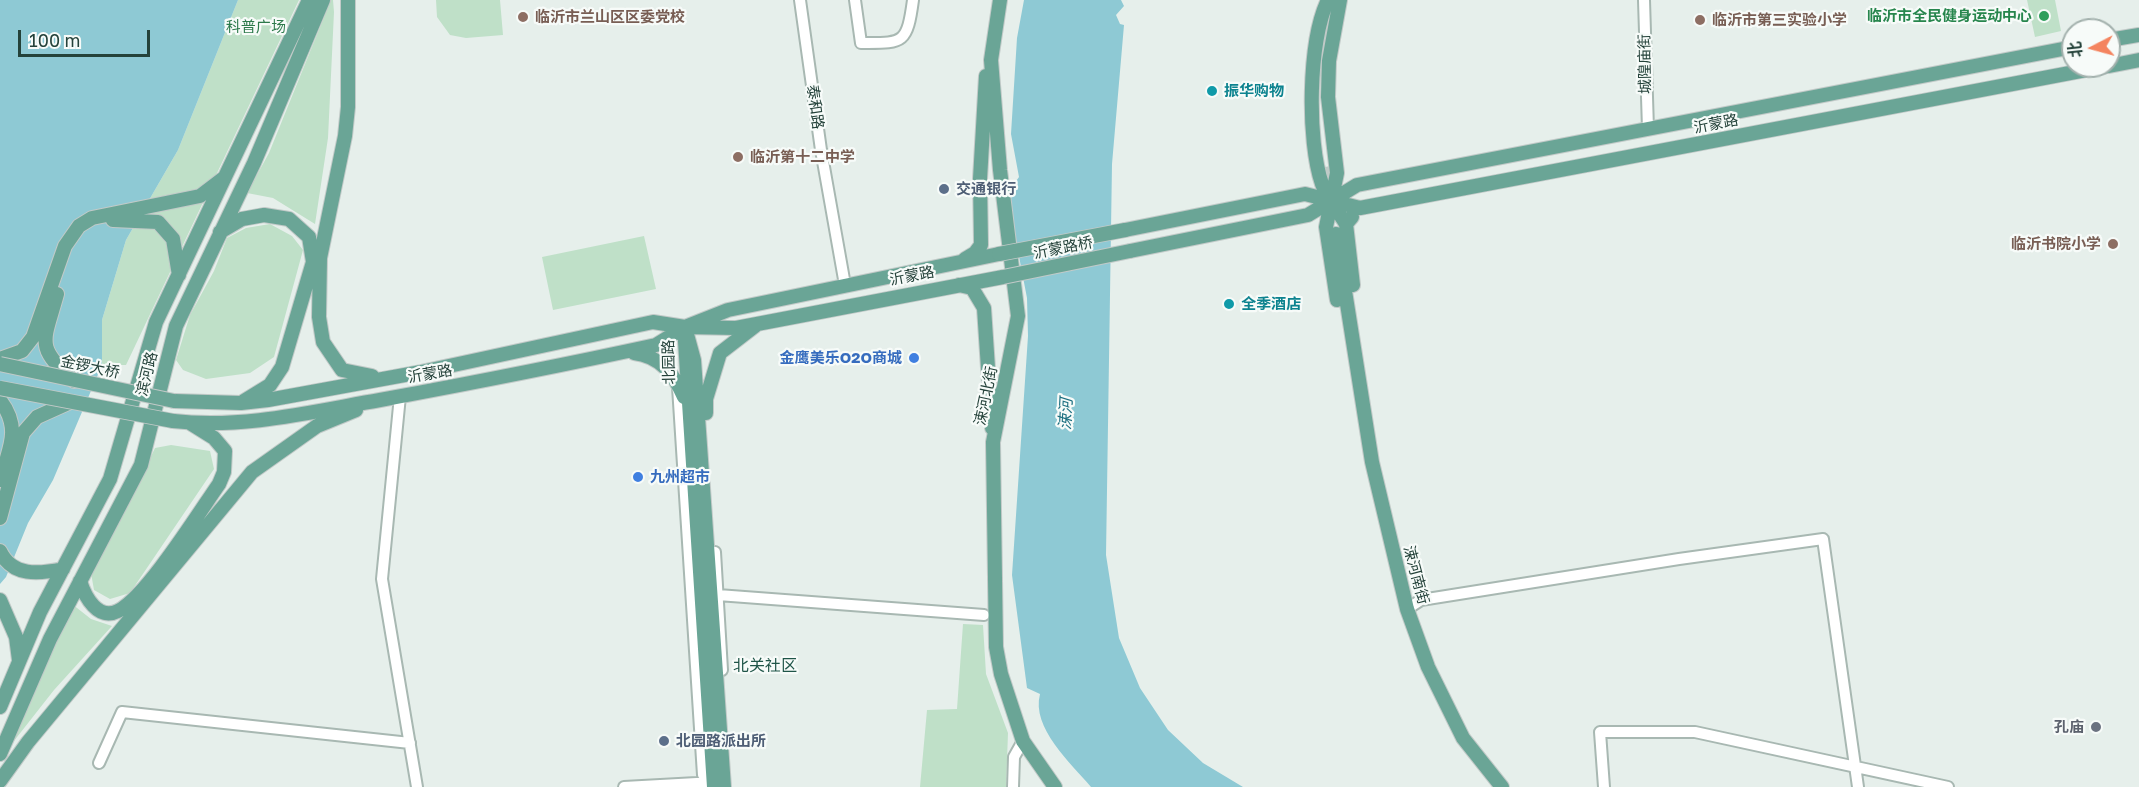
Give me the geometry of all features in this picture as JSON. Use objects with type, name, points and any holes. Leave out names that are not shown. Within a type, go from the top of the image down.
[{"type":"main road","name":"滨河路","points":[[0,707],[19,660],[63,568],[110,479],[156,322],[309,0]]},
{"type":"main road","name":"滨河路","points":[[0,754],[50,639],[141,465],[176,326],[254,163],[323,0]]},
{"type":"main road","points":[[348,0],[348,107],[345,136],[320,258],[319,317],[322,342],[342,370],[362,376],[398,376]]},
{"type":"main road","name":"涑河北街","points":[[1000,0],[991,60],[1000,170],[1018,316],[993,442],[996,647],[1001,674],[1023,741],[1055,787]]},
{"type":"main road","points":[[1327,172],[1311,94],[1318,25],[1328,0]]},
{"type":"main road","points":[[1334,0],[1321,64],[1320,104],[1331,201],[1341,229],[1361,354],[1358,382]]},
{"type":"main road","points":[[1305,194],[1327,172],[1329,61],[1340,0]]},
{"type":"main road","points":[[2121,38],[2139,35]]},
{"type":"main road","name":"沂蒙路","points":[[1130,251],[1308,216],[1357,185],[2061,49]]},
{"type":"main road","points":[[958,262],[975,253],[981,245],[980,179],[985,78],[991,60]]},
{"type":"main road","name":"沂蒙路","points":[[2121,63],[2139,60]]},
{"type":"main road","name":"沂蒙路","points":[[1125,230],[1305,194],[1360,208],[2061,75]]},
{"type":"main road","points":[[999,254],[987,244],[985,237],[984,160],[989,157],[1000,170]]},
{"type":"main road","points":[[1327,172],[1357,185]]},
{"type":"main road","points":[[0,359],[22,351],[33,337],[65,246],[80,226],[92,218],[200,196],[227,176]]},
{"type":"main road","points":[[1331,201],[1326,227],[1345,358],[1358,382]]},
{"type":"main road","points":[[1341,229],[1360,208]]},
{"type":"main road","points":[[220,232],[242,219],[264,215],[289,219],[309,237],[313,262],[282,367],[270,385],[241,403]]},
{"type":"main road","points":[[74,381],[52,362],[46,350],[45,335],[69,254],[81,236],[96,224],[120,218],[158,222],[173,239],[179,275]]},
{"type":"main road","name":"涑河南街","points":[[1341,229],[1352,349],[1372,462],[1407,609],[1428,667],[1463,738],[1502,787]]},
{"type":"main road","name":"沂蒙路桥","points":[[999,254],[1125,230]]},
{"type":"main road","name":"沂蒙路桥","points":[[1003,277],[1130,251]]},
{"type":"main road","name":"沂蒙路","points":[[68,403],[190,423],[271,420],[657,345],[685,327],[728,310],[999,254]]},
{"type":"main road","points":[[1003,277],[986,291],[992,375],[1000,381],[1007,377]]},
{"type":"main road","name":"沂蒙路","points":[[174,401],[241,403],[398,376],[653,322],[685,327],[736,328],[1003,277]]},
{"type":"main road","points":[[957,284],[972,288],[984,308],[993,442]]},
{"type":"main road","points":[[712,557],[706,399],[720,353],[759,323]]},
{"type":"main road","name":"北园路","points":[[685,327],[688,405],[720,785]]},
{"type":"main road","name":"北园路","points":[[685,327],[694,360],[712,557],[720,785]]},
{"type":"main road","points":[[623,352],[647,354],[657,360],[670,372],[688,405]]},
{"type":"main road","name":"金锣大桥","points":[[0,364],[174,401]]},
{"type":"main road","points":[[0,388],[68,403]]},
{"type":"main road","points":[[0,400],[12,418],[14,435],[0,480]]},
{"type":"main road","points":[[0,781],[28,742],[252,472],[317,426],[379,400]]},
{"type":"main road","points":[[0,518],[23,433],[37,417],[68,403]]},
{"type":"main road","points":[[80,581],[92,606],[107,613],[117,612],[137,597],[219,484],[224,472],[225,451],[214,438],[190,423]]},
{"type":"main road","points":[[0,551],[15,569],[38,575],[63,568]]},
{"type":"main road","points":[[0,600],[16,637],[19,660]]},
{"type":"street","name":"泰和路","points":[[800,0],[821,150],[845,285]]},
{"type":"street","points":[[855,0],[861,43],[896,43],[905,36],[913,0]]},
{"type":"street","name":"城隍庙街","points":[[1644,0],[1648,129]]},
{"type":"street","points":[[678,384],[702,775],[720,785]]},
{"type":"street","points":[[400,396],[382,579],[417,787]]},
{"type":"street","points":[[1407,609],[1421,600],[1679,559],[1823,539],[1858,787]]},
{"type":"street","points":[[712,557],[718,595],[720,785]]},
{"type":"street","points":[[718,595],[984,615]]},
{"type":"street","points":[[99,763],[122,712],[410,743]]},
{"type":"street","points":[[1604,787],[1600,732],[1695,732],[1948,787]]},
{"type":"street","points":[[1013,787],[1014,757],[1023,741]]},
{"type":"street","points":[[624,787],[720,785]]},
{"type":"green space","name":"科普广场","points":[[238,0],[299,0],[126,365],[102,365],[102,320],[126,240],[178,150]]},
{"type":"green space","points":[[331,0],[333,0],[334,12],[328,138],[315,224],[273,198],[247,193],[269,153]]},
{"type":"green space","points":[[436,0],[500,0],[503,35],[466,38],[450,35],[437,17]]},
{"type":"green space","name":"临沂市全民健身运动中心","points":[[2027,0],[2055,0],[2061,31],[2035,37]]},
{"type":"green space","points":[[270,224],[292,236],[303,250],[274,357],[250,373],[206,379],[183,370],[176,360],[190,315],[214,271],[227,238],[246,228]]},
{"type":"green space","points":[[644,236],[656,289],[553,310],[542,257]]},
{"type":"green space","points":[[171,445],[210,451],[214,469],[130,593],[110,599],[94,590],[91,573],[115,531],[155,448]]},
{"type":"green space","points":[[72,604],[91,619],[112,626],[54,690],[10,746]]},
{"type":"green space","points":[[963,624],[983,625],[986,674],[1008,733],[1006,787],[920,787],[927,710],[957,709]]},
{"type":"water","points":[[0,0],[238,0],[178,150],[126,240],[102,320],[102,365],[53,480],[28,523],[6,577],[0,584]]},
{"type":"water","name":"涑河","points":[[1024,0],[1121,0],[1124,6],[1116,15],[1120,24],[1124,25],[1112,164],[1106,555],[1119,638],[1140,688],[1168,730],[1203,763],[1243,787],[1091,787],[1047,732],[1041,720],[1040,694],[1027,688],[1012,575],[1028,336],[1027,298],[1007,194],[1019,177],[1011,134],[1017,38]]},
{"type":"tunnel","points":[[1325,167],[1336,234]]},
{"type":"place","name":"临沂市全民健身运动中心","points":[[2044,16]]},
{"type":"place","name":"临沂市兰山区区委党校","points":[[523,17]]},
{"type":"place","name":"临沂市第三实验小学","points":[[1700,20]]},
{"type":"place","name":"振华购物","points":[[1212,91]]},
{"type":"place","name":"临沂第十二中学","points":[[738,157]]},
{"type":"place","name":"交通银行","points":[[944,189]]},
{"type":"place","name":"临沂书院小学","points":[[2113,244]]},
{"type":"place","name":"全季酒店","points":[[1229,304]]},
{"type":"place","name":"金鹰美乐O2O商城","points":[[914,358]]},
{"type":"place","name":"九州超市","points":[[638,477]]},
{"type":"place","name":"孔庙","points":[[2096,727]]},
{"type":"place","name":"北园路派出所","points":[[664,741]]},
{"type":"district","name":"北关社区","points":[[765,666]]}]
